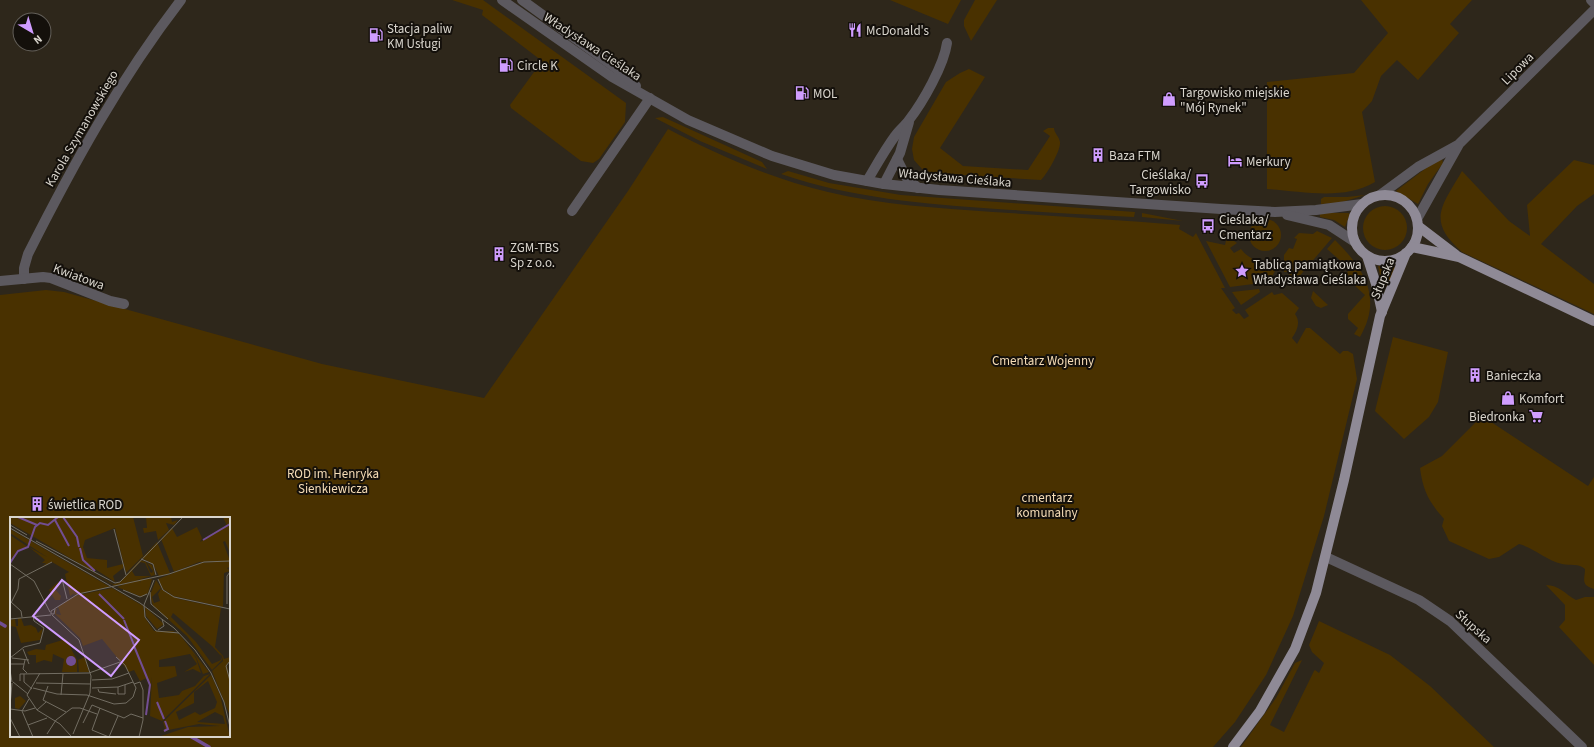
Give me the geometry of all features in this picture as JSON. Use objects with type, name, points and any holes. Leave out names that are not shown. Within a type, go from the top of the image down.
[{"type":"main road","points":[[1380,195],[1393,196],[1402,199],[1413,211],[1417,223],[1416,238],[1409,250],[1398,258],[1389,260],[1379,260],[1367,256],[1355,242],[1352,226],[1354,216],[1362,204],[1380,195]]},
{"type":"main road","points":[[1417,223],[1459,257],[1594,321]]},
{"type":"main road","points":[[1409,250],[1459,257]]},
{"type":"main road","name":"Słupska","points":[[1232,747],[1260,711],[1295,649],[1316,593],[1326,557],[1382,312],[1409,250]]},
{"type":"main road","name":"Słupska","points":[[1367,256],[1376,284],[1382,312]]},
{"type":"street","name":"Karola Szymanowskiego","points":[[24,278],[24,268],[28,254],[78,156],[130,70],[181,0]]},
{"type":"street","name":"Władysława Cieślaka","points":[[502,0],[612,78],[707,129],[772,156],[822,172],[884,184],[918,188],[1275,212],[1316,210],[1362,204]]},
{"type":"street","name":"Władysława Cieślaka","points":[[522,0],[616,69],[650,98]]},
{"type":"street","name":"Lipowa","points":[[1380,195],[1418,168],[1458,144],[1594,10]]},
{"type":"street","points":[[867,181],[890,143],[909,120],[937,73],[944,59],[947,43]]},
{"type":"street","points":[[572,211],[650,98]]},
{"type":"street","points":[[884,184],[897,159],[909,120]]},
{"type":"street","name":"Lipowa","points":[[1417,223],[1458,144]]},
{"type":"street","points":[[897,159],[906,178],[918,188]]},
{"type":"street","name":"Władysława Cieślaka","points":[[1275,212],[1329,226],[1355,242]]},
{"type":"street","name":"Kwiatowa","points":[[0,281],[24,278],[51,278],[110,301],[124,304]]},
{"type":"street","name":"Słupska","points":[[1326,557],[1418,600],[1450,621],[1582,747]]},
{"type":"green space","points":[[452,0],[483,0],[626,103],[625,122],[599,159],[593,163],[581,161],[511,108],[510,105],[542,61],[482,15],[483,10]]},
{"type":"green space","points":[[890,0],[961,0],[948,24]]},
{"type":"green space","points":[[975,0],[997,0],[971,41],[964,26],[964,20]]},
{"type":"green space","points":[[1361,0],[1472,0],[1450,24],[1459,33],[1418,80],[1397,60],[1381,76],[1372,101],[1362,112],[1375,182],[1363,188],[1336,193],[1308,193],[1267,189],[1267,82],[1354,73],[1388,33]]},
{"type":"green space","points":[[969,69],[985,77],[940,148],[963,166],[1028,170],[1050,136],[1043,131],[1048,128],[1054,128],[1060,142],[1060,146],[1047,173],[1041,180],[932,173],[922,169],[914,160],[912,149],[914,137],[946,82]]},
{"type":"green space","points":[[663,117],[762,162],[767,169],[700,141],[655,118]]},
{"type":"green space","name":"cmentarz komunalny","points":[[668,129],[726,157],[766,173],[807,187],[869,200],[931,207],[1180,225],[1179,229],[1193,237],[1196,233],[1225,288],[1221,288],[1235,308],[1232,310],[1236,314],[1239,313],[1244,319],[1249,316],[1245,310],[1272,292],[1274,295],[1282,293],[1299,308],[1295,314],[1298,320],[1298,326],[1292,338],[1297,344],[1306,328],[1310,328],[1340,354],[1343,351],[1348,351],[1353,354],[1357,379],[1324,516],[1293,616],[1266,675],[1235,722],[1213,747],[0,747],[0,295],[46,290],[64,292],[322,364],[484,398],[628,191]]},
{"type":"green space","points":[[1438,159],[1442,159],[1443,163],[1428,184],[1418,204],[1396,191]]},
{"type":"green space","points":[[1574,160],[1594,165],[1594,194],[1577,206],[1541,244],[1594,284],[1594,314],[1462,252],[1444,231],[1441,222],[1441,213],[1448,194],[1462,171],[1509,221],[1530,236],[1527,205]]},
{"type":"green space","points":[[788,171],[829,183],[901,195],[1135,212],[1134,217],[942,205],[888,199],[834,189],[781,174]]},
{"type":"green space","points":[[1182,188],[1185,188],[1176,196],[1144,194],[1146,191],[1177,193]]},
{"type":"green space","points":[[1365,195],[1339,203],[1321,204],[1321,199],[1324,197]]},
{"type":"green space","points":[[1385,206],[1397,210],[1403,216],[1407,228],[1403,240],[1397,246],[1385,250],[1373,246],[1367,240],[1363,228],[1367,216],[1373,210]]},
{"type":"green space","points":[[1142,213],[1183,221],[1142,217]]},
{"type":"green space","points":[[1320,213],[1350,214],[1345,227],[1334,220],[1320,217]]},
{"type":"green space","points":[[1265,219],[1274,222],[1278,226],[1281,235],[1278,244],[1274,248],[1265,251],[1256,248],[1252,244],[1249,235],[1252,226],[1256,222]]},
{"type":"green space","points":[[1317,231],[1332,238],[1297,279],[1292,280],[1288,272],[1284,272],[1284,255],[1289,248],[1293,249],[1297,239],[1294,238],[1299,233],[1313,234]]},
{"type":"green space","points":[[1227,236],[1237,243],[1230,248],[1234,253],[1241,249],[1252,259],[1261,261],[1276,260],[1275,271],[1269,282],[1230,287],[1206,241],[1225,245]]},
{"type":"green space","points":[[1335,240],[1362,273],[1367,284],[1370,296],[1370,309],[1367,323],[1360,337],[1354,334],[1358,328],[1348,319],[1348,314],[1365,295],[1344,276],[1350,269],[1327,249]]},
{"type":"green space","points":[[1378,266],[1396,267],[1388,287],[1382,284]]},
{"type":"green space","points":[[1259,289],[1260,292],[1241,305],[1232,292]]},
{"type":"green space","points":[[1313,291],[1328,305],[1321,308],[1316,306],[1311,298]]},
{"type":"green space","points":[[1393,337],[1448,352],[1438,402],[1429,417],[1404,439],[1375,411]]},
{"type":"green space","points":[[1482,416],[1588,486],[1594,477],[1594,589],[1585,584],[1585,569],[1583,567],[1577,565],[1565,565],[1556,562],[1530,548],[1519,544],[1499,557],[1489,559],[1449,541],[1442,526],[1444,519],[1434,507],[1425,490],[1420,468],[1442,456]]},
{"type":"green space","points":[[1546,585],[1555,586],[1576,600],[1585,597],[1594,597],[1594,665],[1559,627],[1565,620],[1565,605]]},
{"type":"green space","points":[[1319,621],[1390,655],[1430,686],[1494,747],[1241,747],[1276,698],[1295,663],[1302,660],[1270,725],[1284,732],[1314,671],[1315,670],[1319,673],[1324,663],[1312,652],[1309,645]]},
{"type":"waterway","points":[[0,623],[5,626]]},
{"type":"waterway","points":[[192,737],[209,747]]},
{"type":"place","name":"McDonald's","points":[[855,30]]},
{"type":"place","name":"Stacja paliw KM Usługi","points":[[376,35]]},
{"type":"place","name":"Circle K","points":[[506,65]]},
{"type":"place","name":"MOL","points":[[802,93]]},
{"type":"place","name":"Targowisko miejskie \"Mój Rynek\"","points":[[1169,99]]},
{"type":"place","name":"Baza FTM","points":[[1098,155]]},
{"type":"place","name":"Merkury","points":[[1235,161]]},
{"type":"place","name":"Cieślaka/ Targowisko","points":[[1202,181]]},
{"type":"place","name":"Cieślaka/ Cmentarz","points":[[1208,226]]},
{"type":"place","name":"ZGM-TBS Sp z o.o.","points":[[499,254]]},
{"type":"place","name":"Tablicą pamiątkowa Władysława Cieślaka","points":[[1242,271]]},
{"type":"place","name":"Banieczka","points":[[1475,375]]},
{"type":"place","name":"Komfort","points":[[1508,398]]},
{"type":"place","name":"Biedronka","points":[[1536,416]]},
{"type":"place","name":"świetlica ROD","points":[[37,504]]},
{"type":"park label","name":"Cmentarz Wojenny","points":[[1043,360]]},
{"type":"park label","name":"ROD im. Henryka Sienkiewicza","points":[[333,480]]}]
